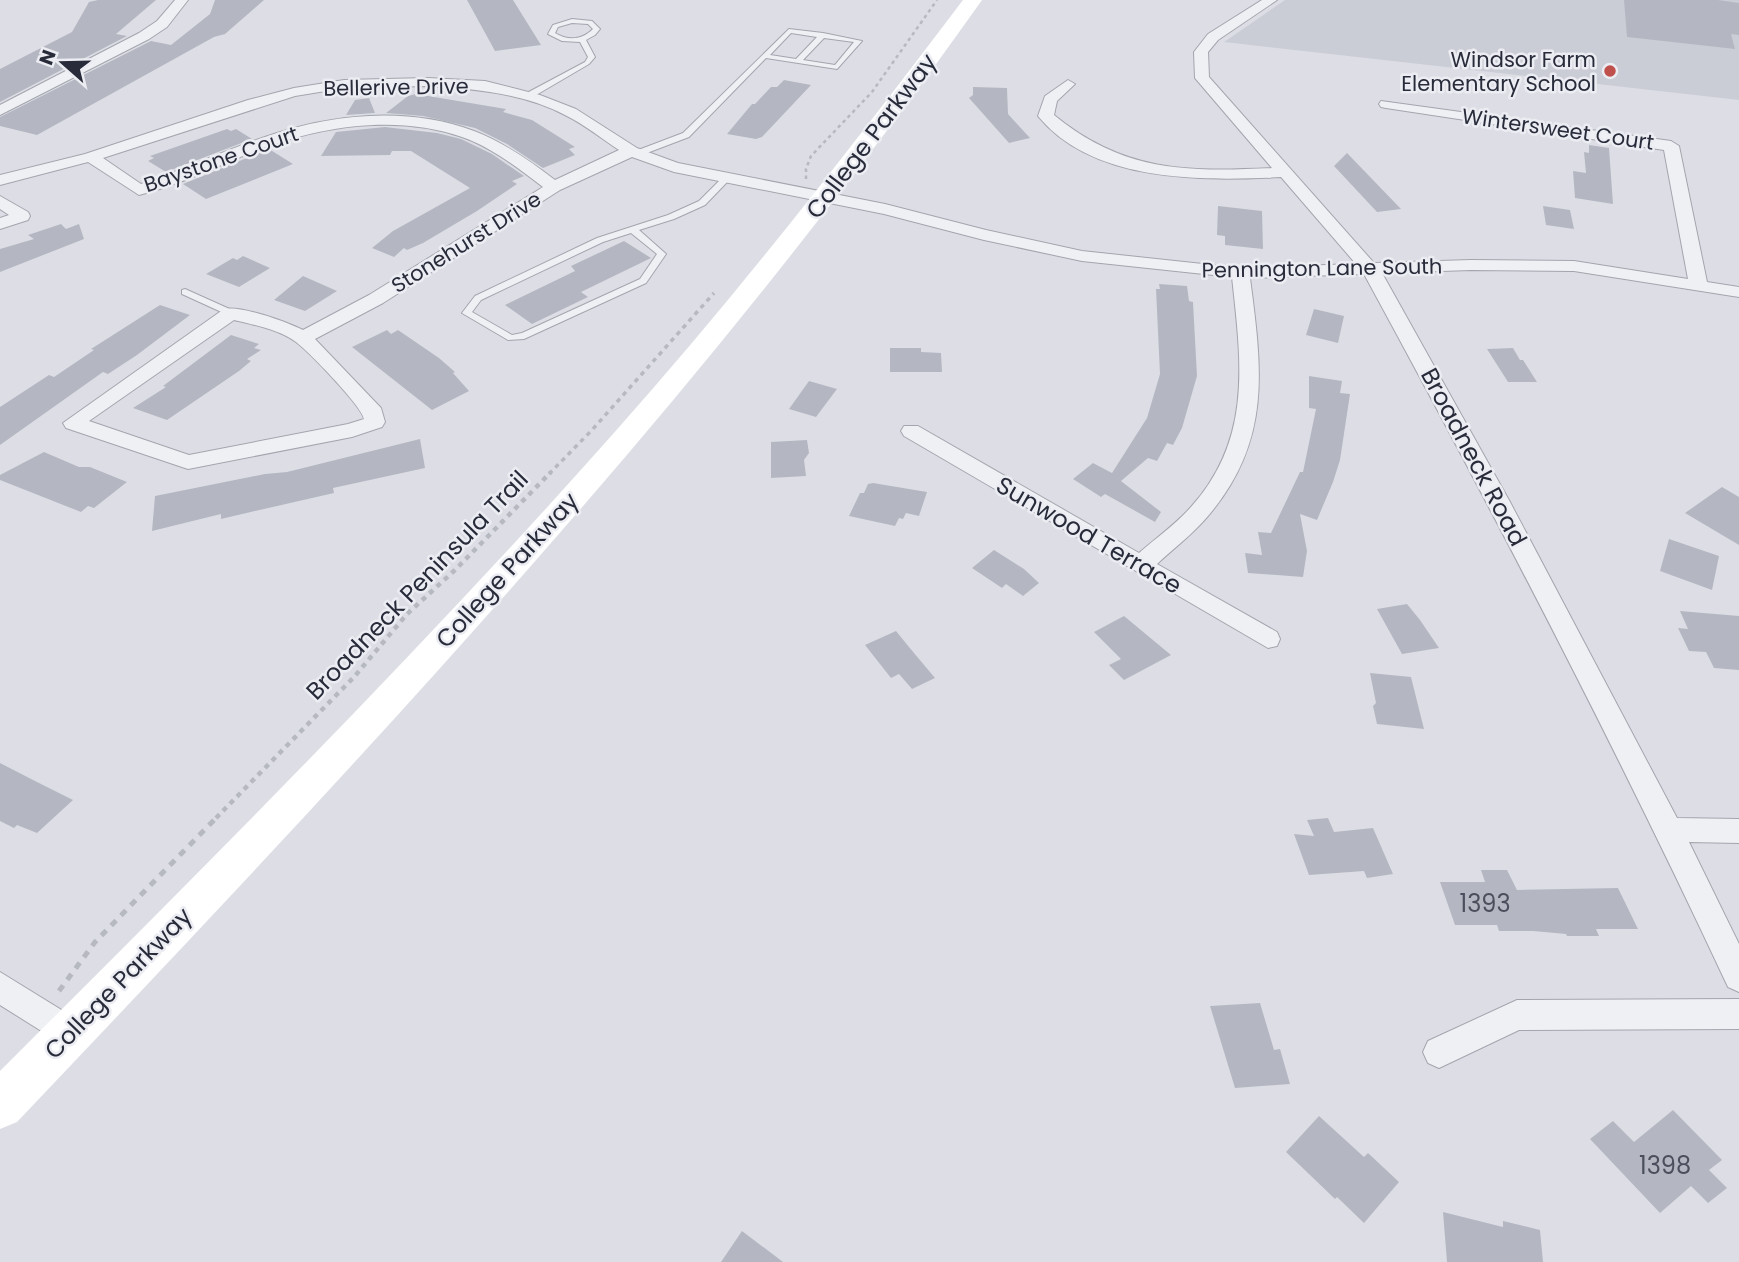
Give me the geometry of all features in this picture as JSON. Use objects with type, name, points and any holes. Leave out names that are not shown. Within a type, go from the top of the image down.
[{"type":"main road","name":"College Parkway","points":[[0,1105],[338,757],[481,601],[708,341],[816,190],[973,0]]},
{"type":"street","points":[[0,111],[144,36],[162,24],[182,0]]},
{"type":"street","name":"Broadneck Road","points":[[1271,0],[1213,37],[1201,52],[1202,78],[1371,270],[1500,502],[1669,830],[1739,977]]},
{"type":"street","name":"Bellerive Drive","points":[[0,180],[92,157],[294,92],[344,84],[428,82],[485,85],[528,96],[571,112],[634,153],[674,167],[727,178],[816,190]]},
{"type":"street","points":[[1068,84],[1050,99],[1046,116],[1066,136],[1093,151],[1160,171],[1211,176],[1286,172]]},
{"type":"street","name":"Wintersweet Court","points":[[1387,104],[1671,146],[1699,286]]},
{"type":"street","name":"Baystone Court","points":[[92,157],[139,190],[174,179],[272,139],[312,128],[376,122],[413,122],[443,127],[491,145],[554,187]]},
{"type":"street","name":"Stonehurst Drive","points":[[303,338],[376,299],[554,187],[634,153]]},
{"type":"street","name":"Pennington Lane South","points":[[816,190],[984,236],[1082,256],[1240,273],[1471,265],[1574,267],[1739,292]]},
{"type":"street","points":[[0,201],[22,216],[0,224]]},
{"type":"street","points":[[1141,565],[1200,511],[1227,474],[1244,439],[1251,405],[1252,381],[1240,273]]},
{"type":"street","points":[[231,313],[284,328],[303,338],[359,394],[374,414],[375,422],[352,430],[188,463],[73,423],[231,313]]},
{"type":"street","name":"Sunwood Terrace","points":[[911,431],[1268,639]]},
{"type":"street","points":[[1669,830],[1739,831]]},
{"type":"street","points":[[0,987],[70,1033]]},
{"type":"street","points":[[1439,1052],[1517,1015],[1739,1014]]},
{"type":"lane","points":[[572,21],[585,21],[597,27],[593,35],[582,39],[557,38],[551,31],[555,26],[572,21]]},
{"type":"lane","points":[[634,153],[686,135],[789,31],[859,41],[836,67],[765,56]]},
{"type":"lane","points":[[798,61],[823,35]]},
{"type":"lane","points":[[528,96],[587,63],[592,57],[582,39]]},
{"type":"lane","points":[[633,230],[662,254],[643,281],[524,336],[511,338],[467,313],[478,298],[600,240],[702,203],[727,178]]},
{"type":"lane","points":[[186,292],[231,313]]},
{"type":"path","points":[[816,190],[806,169],[811,156],[872,92],[937,0]]},
{"type":"path","name":"Broadneck Peninsula Trail","points":[[63,986],[95,942],[354,677],[407,614],[455,570],[592,430],[719,288]]},
{"type":"shaded area","name":"Windsor Farm Elementary School","points":[[1285,0],[1739,0],[1739,100],[1224,42]]},
{"type":"building","points":[[156,0],[116,34],[127,36],[0,102],[0,69],[72,32],[89,2]]},
{"type":"building","points":[[215,0],[264,0],[225,34],[214,37],[37,135],[0,126],[0,117],[151,41],[171,45],[210,14]]},
{"type":"building","points":[[467,0],[513,0],[541,45],[495,51]]},
{"type":"building","points":[[1624,0],[1718,0],[1739,3],[1739,35],[1731,34],[1735,49],[1627,37]]},
{"type":"building","points":[[784,80],[811,85],[762,137],[756,139],[727,134],[752,104],[771,87],[777,87]]},
{"type":"building","points":[[973,87],[1007,88],[1008,114],[1030,138],[1009,143],[969,98],[973,95]]},
{"type":"building","points":[[416,94],[506,109],[503,112],[532,120],[575,147],[569,149],[575,155],[543,168],[507,144],[475,128],[423,116],[386,113],[408,96]]},
{"type":"building","points":[[369,98],[375,113],[346,115],[355,100]]},
{"type":"building","points":[[385,127],[437,133],[461,139],[492,154],[524,176],[512,181],[517,184],[477,211],[423,243],[407,250],[404,248],[394,257],[372,248],[393,231],[470,188],[411,151],[392,151],[390,155],[321,156],[336,132]]},
{"type":"building","points":[[227,129],[236,129],[252,139],[166,172],[148,161],[154,158],[150,156]]},
{"type":"building","points":[[1589,145],[1609,148],[1613,204],[1575,198],[1573,171],[1586,173],[1584,152],[1589,153]]},
{"type":"building","points":[[269,149],[293,164],[206,199],[183,184]]},
{"type":"building","points":[[1347,153],[1401,209],[1377,212],[1334,166]]},
{"type":"building","points":[[1218,206],[1262,211],[1263,249],[1225,245],[1225,236],[1217,235]]},
{"type":"building","points":[[1543,206],[1570,210],[1574,229],[1546,225]]},
{"type":"building","points":[[61,224],[66,229],[79,224],[84,239],[0,272],[0,249],[34,239],[28,235]]},
{"type":"building","points":[[624,241],[651,258],[581,292],[588,297],[532,324],[505,305],[575,271],[571,266]]},
{"type":"building","points":[[243,256],[270,268],[239,287],[206,274],[233,258],[237,260]]},
{"type":"building","points":[[303,276],[337,291],[305,311],[274,300]]},
{"type":"building","points":[[1159,284],[1187,286],[1189,301],[1193,302],[1197,376],[1182,428],[1173,445],[1167,443],[1157,461],[1148,458],[1121,481],[1161,512],[1155,522],[1105,494],[1101,497],[1073,479],[1093,463],[1112,473],[1147,418],[1160,374],[1156,289],[1160,289]]},
{"type":"building","points":[[160,305],[190,315],[137,355],[108,374],[103,372],[0,445],[0,407],[49,375],[54,377],[94,350],[91,349]]},
{"type":"building","points":[[1314,309],[1344,316],[1338,343],[1306,335]]},
{"type":"building","points":[[387,330],[391,334],[398,330],[439,358],[455,372],[453,373],[469,391],[432,410],[352,347]]},
{"type":"building","points":[[231,335],[259,344],[254,348],[261,350],[247,359],[251,361],[239,371],[167,420],[133,408],[166,387],[163,386]]},
{"type":"building","points":[[890,348],[921,348],[921,352],[941,353],[942,372],[890,372]]},
{"type":"building","points":[[1513,348],[1537,382],[1508,382],[1487,349]]},
{"type":"building","points":[[1309,376],[1342,381],[1340,393],[1350,394],[1340,460],[1317,520],[1300,514],[1307,551],[1303,577],[1248,573],[1245,553],[1262,555],[1258,532],[1271,533],[1300,472],[1303,472],[1316,409],[1309,408]]},
{"type":"building","points":[[809,381],[837,389],[816,417],[789,409]]},
{"type":"building","points":[[420,439],[425,468],[333,488],[334,493],[221,519],[221,514],[152,531],[155,496],[287,472]]},
{"type":"building","points":[[807,440],[809,453],[804,460],[806,476],[771,478],[771,442]]},
{"type":"building","points":[[44,452],[79,467],[90,467],[127,482],[94,508],[88,506],[81,512],[0,480],[0,475]]},
{"type":"building","points":[[868,484],[927,492],[919,516],[906,513],[903,519],[899,518],[895,526],[849,516],[860,493],[864,493]]},
{"type":"building","points":[[1722,487],[1739,497],[1739,545],[1685,513]]},
{"type":"building","points":[[1669,539],[1719,556],[1712,590],[1660,571]]},
{"type":"building","points":[[994,550],[1024,569],[1039,583],[1023,596],[1006,584],[1002,588],[972,568]]},
{"type":"building","points":[[1407,604],[1439,648],[1402,654],[1377,609]]},
{"type":"building","points":[[1680,611],[1739,616],[1739,670],[1714,668],[1706,652],[1689,651],[1678,628],[1688,629]]},
{"type":"building","points":[[1124,616],[1171,655],[1124,680],[1109,665],[1121,659],[1094,632]]},
{"type":"building","points":[[896,631],[935,678],[912,689],[899,674],[891,678],[865,645]]},
{"type":"building","points":[[1370,673],[1411,677],[1424,729],[1377,724]]},
{"type":"building","points":[[0,763],[73,800],[37,833],[17,825],[14,828],[0,821]]},
{"type":"building","points":[[1328,818],[1334,832],[1373,828],[1393,874],[1367,878],[1364,871],[1309,875],[1294,834],[1314,836],[1307,820]]},
{"type":"building","points":[[1481,870],[1507,870],[1517,890],[1618,888],[1638,929],[1596,929],[1599,936],[1567,936],[1533,931],[1499,931],[1497,925],[1455,925],[1440,882],[1485,882]]},
{"type":"building","points":[[1260,1003],[1274,1050],[1280,1049],[1290,1084],[1235,1088],[1210,1006]]},
{"type":"building","points":[[1673,1110],[1722,1160],[1709,1170],[1727,1188],[1708,1203],[1691,1186],[1660,1213],[1590,1139],[1613,1121],[1634,1142]]},
{"type":"building","points":[[1319,1116],[1364,1157],[1368,1153],[1399,1182],[1364,1223],[1286,1152]]},
{"type":"building","points":[[1443,1212],[1503,1227],[1503,1221],[1540,1230],[1543,1262],[1447,1262]]},
{"type":"building","points":[[742,1231],[783,1262],[721,1262]]},
{"type":"place","name":"Windsor Farm Elementary School","points":[[1610,71]]}]
